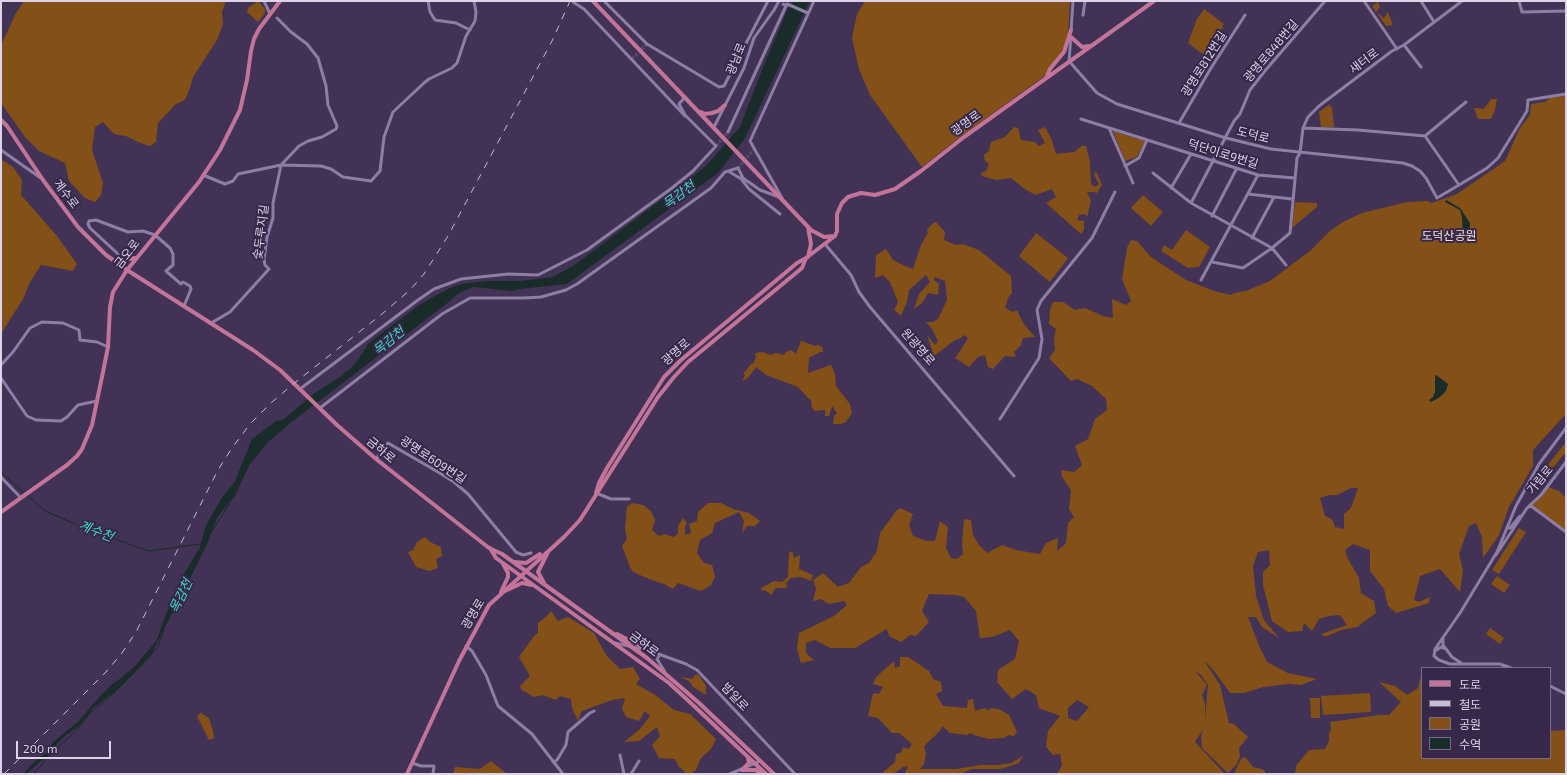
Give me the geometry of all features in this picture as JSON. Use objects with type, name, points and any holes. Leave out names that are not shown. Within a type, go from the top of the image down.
[{"type":"main road","name":"금오로","points":[[1,512],[67,465],[77,456],[89,434],[97,400],[108,347],[111,300],[116,286],[126,270],[203,175],[220,150],[238,116],[247,80],[254,39],[259,29],[280,1]]},
{"type":"main road","name":"원광명로","points":[[593,1],[825,244]]},
{"type":"main road","name":"광명로","points":[[596,493],[599,483],[607,468],[664,377],[681,360],[797,263],[807,258],[835,236],[837,231],[837,214],[842,204],[848,197],[861,193],[875,195],[895,189],[1045,78],[1154,1]]},
{"type":"main road","points":[[1045,78],[1050,69],[1064,52],[1071,30]]},
{"type":"main road","points":[[1071,37],[1082,47],[1085,48],[1092,46]]},
{"type":"main road","points":[[698,111],[705,114],[712,113],[718,111],[725,105]]},
{"type":"main road","name":"계수로","points":[[1,120],[20,145],[43,180],[86,236],[126,270]]},
{"type":"main road","points":[[809,228],[824,237],[835,236]]},
{"type":"main road","points":[[807,258],[811,244],[809,228]]},
{"type":"main road","points":[[114,261],[136,258]]},
{"type":"main road","name":"광명로","points":[[407,774],[466,646],[489,605],[525,570],[564,537],[580,520],[658,396],[674,377],[688,362],[802,268],[807,258]]},
{"type":"main road","points":[[126,270],[253,350],[280,370],[300,389]]},
{"type":"main road","name":"금하로","points":[[300,389],[376,459],[489,548],[525,570],[666,673],[774,774]]},
{"type":"main road","name":"금하로","points":[[489,548],[496,558],[669,683],[765,773]]},
{"type":"main road","points":[[512,561],[521,564],[526,563],[550,548]]},
{"type":"main road","points":[[547,586],[538,572],[550,548]]},
{"type":"main road","points":[[501,593],[508,573],[502,562]]},
{"type":"main road","points":[[501,593],[522,583],[537,587]]},
{"type":"main road","points":[[605,628],[650,651]]},
{"type":"main road","points":[[742,770],[749,764],[748,758]]},
{"type":"main road","points":[[742,770],[757,770],[765,773]]},
{"type":"street","points":[[264,1],[270,14]]},
{"type":"street","points":[[428,1],[430,12],[435,20],[456,23],[470,30]]},
{"type":"street","points":[[203,175],[225,184],[233,181],[238,174],[281,165],[321,166],[331,169],[343,177],[371,181],[380,171],[384,137],[393,112],[429,79],[456,65],[473,25],[475,16],[474,1]]},
{"type":"street","points":[[604,1],[647,44],[720,87],[724,86],[768,1]]},
{"type":"street","name":"광남로","points":[[714,127],[744,68],[754,38],[779,1]]},
{"type":"street","points":[[785,202],[750,141],[814,1]]},
{"type":"street","points":[[1069,61],[1073,1]]},
{"type":"street","points":[[1083,15],[1085,1]]},
{"type":"street","name":"광명로848번길","points":[[1191,203],[1234,121],[1240,114],[1250,90],[1325,1]]},
{"type":"street","points":[[1364,1],[1398,49]]},
{"type":"street","points":[[1421,1],[1434,22]]},
{"type":"street","name":"새터로","points":[[1212,262],[1243,268],[1272,248],[1290,233],[1297,158],[1300,153],[1303,128],[1308,117],[1319,106],[1392,51],[1404,45],[1462,1]]},
{"type":"street","points":[[1519,1],[1522,12],[1566,11]]},
{"type":"street","points":[[300,389],[434,289],[461,279],[508,274],[538,275],[587,250],[693,171],[716,146],[684,115],[584,9],[573,2]]},
{"type":"street","points":[[728,132],[785,5],[808,13]]},
{"type":"street","name":"광명로812번길","points":[[1179,122],[1245,15]]},
{"type":"street","points":[[277,18],[291,32],[307,44],[318,58],[326,86],[328,105],[337,126],[318,139],[308,141],[299,146],[281,165]]},
{"type":"street","points":[[1404,45],[1421,67]]},
{"type":"street","name":"도덕로","points":[[1069,61],[1091,88],[1103,97],[1117,104],[1179,122],[1226,138],[1271,149],[1403,163],[1420,171],[1426,178],[1437,198],[1459,185]]},
{"type":"street","points":[[1425,136],[1459,185],[1487,168],[1498,158],[1527,111],[1528,100],[1556,94],[1566,94]]},
{"type":"street","points":[[667,96],[679,104],[690,120]]},
{"type":"street","points":[[679,104],[686,97]]},
{"type":"street","points":[[1303,128],[1358,130],[1425,136],[1466,102]]},
{"type":"street","name":"덕단이로9번길","points":[[1081,119],[1258,175],[1295,178]]},
{"type":"street","points":[[1108,128],[1133,183]]},
{"type":"street","points":[[1125,166],[1139,158],[1147,140]]},
{"type":"street","points":[[1,150],[43,180]]},
{"type":"street","points":[[1172,188],[1191,154]]},
{"type":"street","name":"숯두루지길","points":[[211,323],[230,312],[269,269],[265,265],[264,260],[267,238],[273,218],[274,200],[281,165]]},
{"type":"street","points":[[320,408],[442,314],[470,298],[541,297],[566,290],[577,284],[711,188],[724,172],[738,168],[743,178],[760,190],[780,198]]},
{"type":"street","points":[[1212,216],[1237,168]]},
{"type":"street","points":[[728,171],[742,180],[749,189],[780,214]]},
{"type":"street","points":[[1153,173],[1191,203],[1272,248],[1286,265]]},
{"type":"street","points":[[1201,280],[1258,175]]},
{"type":"street","points":[[1000,419],[1039,358],[1042,339],[1037,310],[1040,301],[1092,238],[1115,192]]},
{"type":"street","points":[[1248,194],[1292,199]]},
{"type":"street","points":[[1252,238],[1274,198]]},
{"type":"street","points":[[122,261],[117,253],[90,228],[88,224],[89,221],[96,220],[128,232],[143,231],[155,235],[172,251],[173,265],[166,271],[181,284],[183,282],[190,286],[191,289],[184,306]]},
{"type":"street","name":"원광명로","points":[[825,244],[851,275],[859,292],[870,307],[1014,476]]},
{"type":"street","points":[[1,365],[13,352],[30,328],[42,322],[63,322],[78,330],[80,340],[97,342],[108,347]]},
{"type":"street","points":[[1,378],[27,416],[36,420],[61,421],[78,405],[97,400]]},
{"type":"street","points":[[1508,667],[1500,664],[1450,664],[1439,660],[1434,656],[1443,638],[1496,552],[1516,506],[1539,464],[1566,428]]},
{"type":"street","name":"광명로609번길","points":[[376,459],[388,442],[438,472],[454,482],[468,494],[516,552],[523,555],[531,552]]},
{"type":"street","name":"가림로","points":[[1526,508],[1541,495],[1566,462]]},
{"type":"street","points":[[1,477],[22,497]]},
{"type":"street","points":[[596,493],[611,499],[629,499]]},
{"type":"street","points":[[1507,527],[1510,528],[1526,508],[1531,506],[1566,532]]},
{"type":"street","points":[[1489,564],[1500,550],[1526,508]]},
{"type":"street","points":[[1443,638],[1443,645],[1452,657],[1461,664]]},
{"type":"street","name":"밤일로","points":[[612,642],[660,654],[697,670],[795,774]]},
{"type":"street","points":[[466,646],[472,651],[486,675],[498,706],[532,734],[563,774]]},
{"type":"street","points":[[1435,652],[1441,647],[1446,649]]},
{"type":"street","points":[[660,654],[657,658],[657,662],[666,673]]},
{"type":"street","points":[[1551,686],[1566,694]]},
{"type":"street","points":[[553,762],[566,745],[568,732],[590,712],[594,711]]},
{"type":"street","points":[[620,755],[624,774]]},
{"type":"street","points":[[630,774],[639,761]]},
{"type":"street","points":[[730,774],[760,761]]},
{"type":"street","points":[[412,763],[421,766],[434,766],[433,774]]},
{"type":"green space","points":[[24,1],[226,1],[222,12],[223,24],[217,40],[193,77],[185,100],[176,104],[158,123],[156,142],[150,146],[126,136],[114,134],[103,122],[95,127],[92,150],[103,183],[101,195],[95,202],[85,198],[69,181],[65,163],[39,151],[25,137],[1,103],[1,45],[16,13]]},
{"type":"green space","points":[[258,1],[265,9],[265,13],[258,22],[247,12],[248,8]]},
{"type":"green space","points":[[865,1],[1070,1],[1067,51],[1043,77],[964,134],[922,167],[870,95],[859,69],[852,38],[857,14]]},
{"type":"green space","points":[[1378,2],[1380,7],[1376,12],[1372,6]]},
{"type":"green space","points":[[1204,9],[1224,24],[1204,55],[1188,43],[1197,19]]},
{"type":"green space","points":[[1376,12],[1384,18],[1388,12],[1393,25],[1386,26]]},
{"type":"green space","name":"도덕산공원","points":[[1566,96],[1566,414],[1533,450],[1533,466],[1509,507],[1499,535],[1483,558],[1482,537],[1476,523],[1469,526],[1459,554],[1463,570],[1460,592],[1440,569],[1420,576],[1414,600],[1419,602],[1430,597],[1429,603],[1396,613],[1388,606],[1384,589],[1370,571],[1370,550],[1353,544],[1345,550],[1348,559],[1359,578],[1361,593],[1374,601],[1376,613],[1357,627],[1341,630],[1325,637],[1321,634],[1347,625],[1340,615],[1319,619],[1312,631],[1304,623],[1302,631],[1288,632],[1272,621],[1263,585],[1263,572],[1270,565],[1269,550],[1258,552],[1253,566],[1256,596],[1264,620],[1279,638],[1262,627],[1256,617],[1248,617],[1260,648],[1267,662],[1288,673],[1317,679],[1301,685],[1289,684],[1263,687],[1244,693],[1230,693],[1205,661],[1220,685],[1229,723],[1234,724],[1248,737],[1239,748],[1240,757],[1236,765],[1228,773],[1202,748],[1201,737],[1203,729],[1195,742],[1225,774],[1057,774],[1062,765],[1060,754],[1053,755],[1046,747],[1048,731],[1060,716],[1039,708],[1036,695],[1026,689],[1012,699],[997,682],[998,670],[1015,659],[1019,641],[1010,630],[992,637],[980,638],[976,611],[964,597],[955,595],[929,594],[922,611],[929,622],[916,636],[910,635],[901,642],[889,636],[887,629],[855,648],[830,648],[815,640],[806,643],[806,653],[814,660],[801,663],[797,649],[799,633],[834,616],[847,605],[844,601],[829,604],[821,599],[813,601],[816,589],[813,580],[823,573],[838,587],[849,583],[861,567],[869,563],[877,551],[880,533],[896,511],[900,508],[913,514],[909,525],[913,536],[927,541],[935,541],[940,521],[948,527],[946,548],[951,558],[957,559],[963,554],[962,544],[964,519],[971,520],[973,535],[979,545],[987,553],[1002,545],[1016,550],[1040,554],[1046,543],[1058,538],[1057,551],[1066,543],[1068,523],[1074,517],[1069,509],[1071,490],[1062,477],[1061,470],[1074,472],[1082,465],[1075,446],[1088,439],[1095,419],[1107,410],[1106,399],[1092,386],[1077,379],[1071,381],[1049,358],[1055,350],[1054,339],[1056,329],[1049,324],[1050,310],[1053,302],[1063,302],[1075,310],[1085,308],[1103,316],[1113,318],[1112,299],[1126,305],[1131,301],[1122,279],[1127,248],[1131,240],[1137,241],[1151,257],[1186,280],[1214,291],[1231,295],[1246,291],[1270,281],[1310,251],[1330,231],[1343,222],[1362,213],[1407,202],[1427,201],[1432,203],[1457,194],[1505,161],[1520,128],[1530,115],[1531,104],[1545,102],[1551,97]],"holes":[[[1351,488],[1358,488],[1351,508],[1344,514],[1344,529],[1335,527],[1332,519],[1325,516],[1320,498],[1330,495],[1337,495]],[[1195,671],[1201,675],[1208,685],[1205,720],[1205,704],[1202,695],[1207,685]],[[1077,700],[1089,707],[1077,721],[1068,718],[1068,708]]]},
{"type":"green space","points":[[1491,99],[1497,99],[1495,110],[1491,119],[1478,119],[1474,108],[1484,109]]},
{"type":"green space","points":[[1330,104],[1330,107],[1332,107],[1334,127],[1321,127],[1319,112]]},
{"type":"green space","points":[[1014,127],[1018,128],[1021,140],[1035,142],[1039,146],[1045,143],[1038,130],[1045,127],[1051,138],[1056,154],[1074,152],[1082,146],[1086,146],[1090,162],[1091,184],[1095,187],[1099,184],[1094,175],[1096,171],[1102,185],[1097,193],[1087,192],[1091,201],[1087,217],[1085,214],[1079,215],[1077,220],[1084,221],[1084,230],[1081,234],[1046,203],[1056,197],[1052,189],[1036,195],[1026,190],[1011,178],[996,180],[982,176],[981,173],[986,171],[989,164],[985,161],[984,155],[989,151],[991,142],[1005,137]]},
{"type":"green space","points":[[1113,131],[1145,141],[1137,157],[1125,161]]},
{"type":"green space","points":[[1,159],[13,167],[22,180],[21,195],[57,236],[77,264],[73,271],[41,265],[30,282],[23,299],[1,334]]},
{"type":"green space","points":[[1143,195],[1163,212],[1151,226],[1131,208]]},
{"type":"green space","points":[[1295,202],[1317,203],[1317,207],[1292,228]]},
{"type":"green space","points":[[936,222],[945,232],[944,240],[956,245],[963,244],[979,250],[1011,276],[1012,294],[1009,296],[1005,308],[1013,312],[1017,310],[1023,323],[1035,337],[1023,338],[1021,345],[1014,352],[1016,357],[1005,356],[993,369],[988,367],[985,355],[978,357],[969,367],[955,358],[968,338],[965,335],[955,340],[934,356],[927,335],[935,345],[938,341],[932,329],[926,322],[933,322],[938,319],[947,300],[945,281],[935,277],[934,280],[939,284],[938,295],[928,293],[922,303],[914,309],[919,294],[930,282],[926,275],[909,290],[907,302],[901,316],[894,310],[898,302],[890,282],[883,275],[875,278],[876,255],[886,249],[893,260],[913,269],[921,245],[928,233],[927,230]]},
{"type":"green space","points":[[1186,230],[1210,247],[1199,267],[1188,268],[1161,251],[1164,245],[1172,250]]},
{"type":"green space","points":[[1036,233],[1068,258],[1050,282],[1019,256]]},
{"type":"green space","points":[[801,341],[822,347],[823,352],[809,358],[808,373],[831,365],[835,374],[836,386],[850,404],[852,413],[846,422],[841,424],[833,424],[834,416],[837,413],[832,406],[829,416],[825,416],[825,410],[815,411],[812,408],[811,400],[798,387],[766,375],[756,367],[748,378],[742,381],[745,375],[743,374],[751,364],[753,364],[756,357],[755,353],[763,352],[770,355],[776,353],[784,355],[786,352],[791,350],[796,354]]},
{"type":"green space","points":[[1566,442],[1566,452],[1551,470],[1539,476]]},
{"type":"green space","points":[[1548,487],[1559,491],[1566,498],[1566,532],[1531,506]]},
{"type":"green space","points":[[632,503],[643,505],[651,511],[655,520],[652,530],[659,536],[665,534],[673,537],[678,534],[678,526],[683,518],[687,523],[685,527],[685,535],[691,533],[689,524],[697,521],[698,512],[708,503],[721,503],[733,509],[749,513],[760,521],[755,526],[747,526],[742,533],[744,521],[739,512],[715,523],[712,533],[700,540],[697,553],[704,563],[712,565],[715,577],[711,585],[701,591],[678,583],[673,589],[633,572],[630,567],[622,546],[627,539],[625,529],[627,507]]},
{"type":"green space","points":[[1519,528],[1526,532],[1499,574],[1492,570]]},
{"type":"green space","points":[[425,537],[432,543],[441,547],[442,556],[436,559],[438,568],[429,571],[416,567],[408,552],[413,550],[417,542]]},
{"type":"green space","points":[[792,551],[794,558],[800,555],[799,569],[813,575],[811,581],[801,577],[791,578],[786,583],[787,588],[775,588],[772,595],[764,590],[762,591],[761,588],[774,581],[782,582],[788,577],[789,553]]},
{"type":"green space","points":[[1497,576],[1510,585],[1504,593],[1491,584]]},
{"type":"green space","points":[[551,611],[558,621],[568,617],[594,633],[606,655],[620,669],[633,667],[640,679],[636,684],[655,695],[674,710],[690,714],[716,739],[711,749],[701,758],[696,770],[690,774],[687,774],[678,766],[675,759],[659,758],[652,745],[660,736],[657,727],[639,741],[624,742],[639,730],[650,716],[645,711],[639,721],[626,717],[622,709],[625,698],[612,700],[582,711],[578,721],[572,708],[571,699],[560,696],[556,700],[542,695],[534,697],[522,690],[520,686],[530,676],[519,657],[534,636],[538,633],[538,623]]},
{"type":"green space","points":[[1490,628],[1504,638],[1500,644],[1486,634]]},
{"type":"green space","points":[[900,657],[908,657],[929,671],[933,679],[941,682],[942,691],[936,694],[943,706],[967,708],[968,700],[973,699],[975,711],[985,708],[989,711],[990,708],[999,709],[1009,715],[1017,732],[1014,736],[1009,735],[1003,738],[989,739],[971,733],[967,735],[950,733],[942,726],[940,731],[924,746],[926,754],[924,764],[920,769],[956,769],[980,765],[998,765],[1011,763],[1023,756],[1019,763],[1001,769],[972,769],[960,774],[902,774],[905,773],[908,766],[903,767],[893,774],[881,774],[895,762],[896,754],[901,753],[903,747],[909,749],[912,744],[899,733],[892,733],[878,718],[868,716],[873,693],[879,694],[883,687],[873,684],[876,677],[894,661],[895,668],[900,666]]},
{"type":"green space","points":[[696,674],[706,686],[706,695],[693,687],[690,682],[681,677],[692,679]]},
{"type":"green space","points":[[1420,679],[1421,759],[1551,759],[1551,731],[1566,730],[1566,774],[1295,774],[1296,766],[1309,750],[1325,749],[1329,741],[1329,733],[1331,729],[1330,722],[1389,715],[1401,702],[1379,682],[1395,686],[1407,695],[1418,688]]},
{"type":"green space","points":[[1370,693],[1371,712],[1323,715],[1321,696]]},
{"type":"green space","points":[[1310,698],[1320,698],[1320,718],[1311,718]]},
{"type":"green space","points":[[201,713],[209,718],[214,738],[209,740],[197,716]]},
{"type":"green space","points":[[1244,757],[1253,767],[1265,771],[1265,774],[1236,774],[1235,772],[1237,767],[1241,759]]},
{"type":"green space","points":[[491,761],[507,774],[453,774],[455,767],[480,769]]},
{"type":"water","name":"목감천","points":[[794,1],[810,1],[745,138],[718,173],[567,284],[512,291],[473,287],[459,293],[269,441],[250,464],[236,493],[217,518],[208,542],[151,655],[117,690],[93,708],[78,727],[65,736],[50,751],[48,757],[26,774],[23,774],[38,758],[46,753],[53,742],[79,721],[112,684],[135,666],[157,640],[181,579],[200,547],[206,525],[223,496],[235,481],[252,439],[276,421],[283,420],[316,392],[340,377],[355,364],[369,343],[418,306],[454,286],[467,283],[521,281],[553,277],[576,264],[706,166],[740,127],[766,60],[788,9]]},
{"type":"water","points":[[1446,200],[1460,208],[1470,223],[1469,240],[1463,239],[1462,217],[1460,210],[1445,202]]},
{"type":"water","points":[[1436,375],[1448,384],[1446,391],[1440,397],[1431,402],[1429,400],[1433,397],[1435,392]]},
{"type":"waterway","name":"계수천","points":[[1,472],[24,493]]},
{"type":"waterway","name":"목감천","points":[[213,530],[236,493]]},
{"type":"waterway","name":"계수천","points":[[27,495],[45,511],[82,527],[148,551],[201,544]]},
{"type":"waterway","name":"목감천","points":[[174,608],[200,558]]},
{"type":"waterway","name":"목감천","points":[[33,774],[56,749],[75,732],[91,712],[112,695],[144,663],[158,647],[164,629]]},
{"type":"tunnel","points":[[632,59],[647,44]]},
{"type":"tunnel","points":[[716,146],[728,132]]},
{"type":"tunnel","points":[[738,168],[754,149]]},
{"type":"railway","points":[[4,774],[106,672],[122,653],[136,632],[218,470],[250,424],[292,385],[410,290],[424,274],[448,236],[552,41],[570,1]]}]
